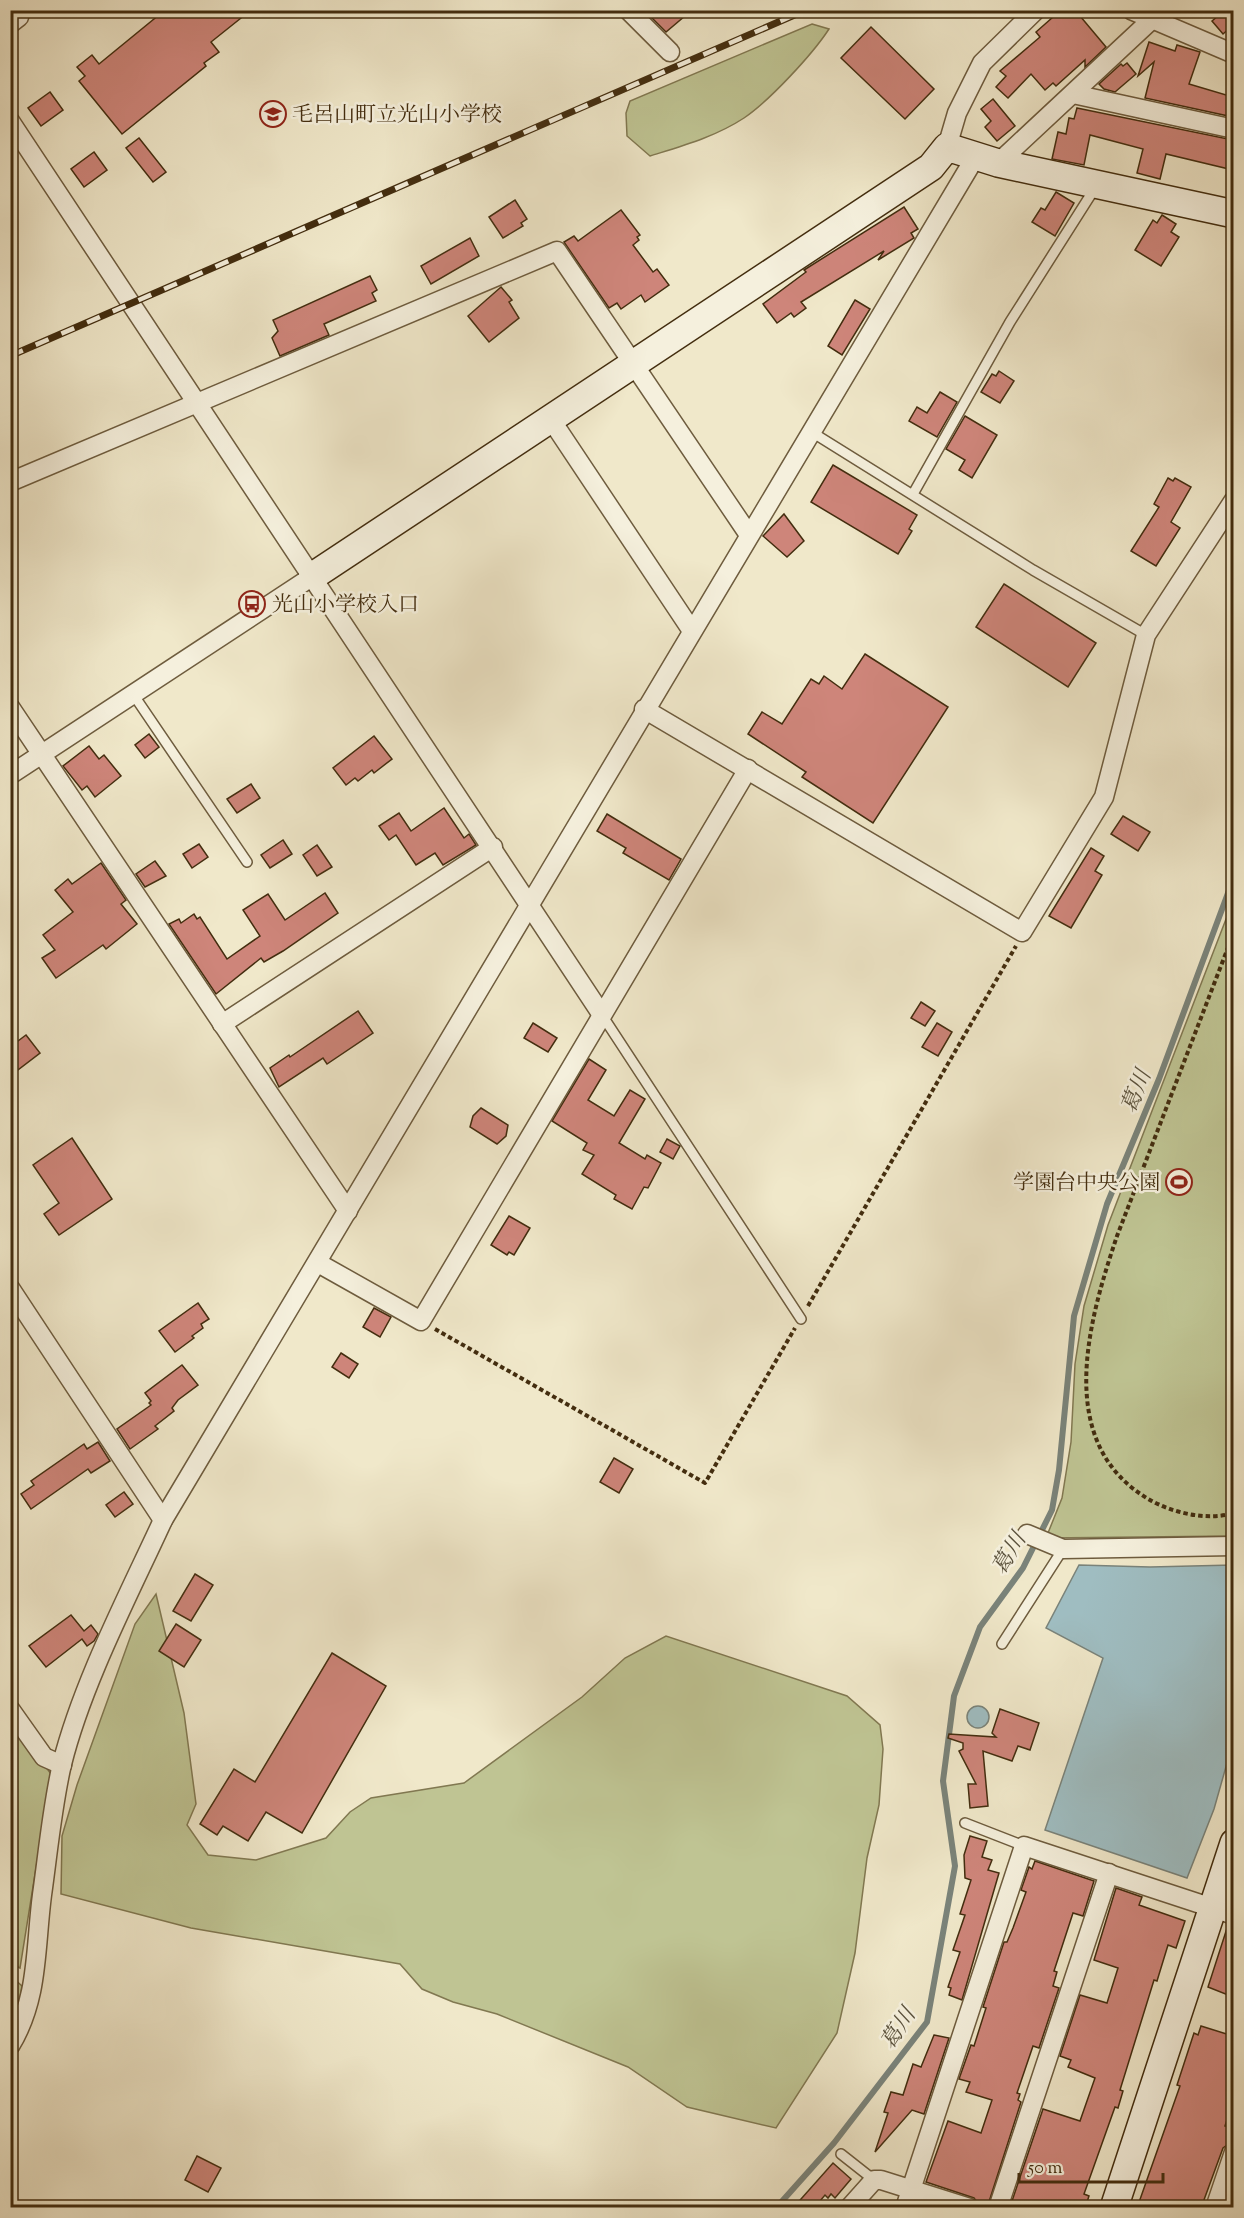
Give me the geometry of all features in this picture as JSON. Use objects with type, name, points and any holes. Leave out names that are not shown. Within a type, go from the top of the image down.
[{"type":"street","points":[[10,24],[19,17],[15,10]]},
{"type":"street","points":[[628,10],[670,52]]},
{"type":"street","points":[[10,775],[931,167],[947,147],[957,113],[982,63],[1036,10]]},
{"type":"street","points":[[1131,10],[1157,15],[1232,51]]},
{"type":"street","points":[[10,2046],[24,2023],[34,1976],[42,1895],[62,1765],[108,1641],[164,1520],[810,430],[987,160],[1073,94],[1157,15]]},
{"type":"street","points":[[1073,94],[1233,129]]},
{"type":"street","points":[[10,121],[493,847],[602,1015]]},
{"type":"street","points":[[947,147],[987,160],[1096,186],[1233,214]]},
{"type":"street","points":[[10,483],[557,251],[749,535]]},
{"type":"street","points":[[550,418],[692,631]]},
{"type":"street","points":[[644,709],[1022,932],[1104,797],[1146,635],[1233,500]]},
{"type":"street","points":[[10,707],[348,1211]]},
{"type":"street","points":[[318,1263],[421,1321],[747,769]]},
{"type":"street","points":[[222,1024],[493,847]]},
{"type":"street","points":[[10,1288],[164,1520]]},
{"type":"street","points":[[1027,1534],[1063,1549],[1233,1546]]},
{"type":"street","points":[[10,1709],[44,1757],[62,1765]]},
{"type":"street","points":[[1114,2208],[1223,1911],[1233,1843]]},
{"type":"street","points":[[905,2208],[1024,1846],[1223,1911]]},
{"type":"street","points":[[998,2208],[1109,1873]]},
{"type":"street","points":[[1215,2208],[1233,2152]]},
{"type":"street","points":[[849,2208],[874,2180],[881,2180],[970,2208]]},
{"type":"lane","points":[[913,494],[1010,322],[1096,186]]},
{"type":"lane","points":[[810,430],[1033,570],[1146,635]]},
{"type":"lane","points":[[134,694],[248,862]]},
{"type":"lane","points":[[602,1015],[801,1318]]},
{"type":"lane","points":[[1002,1644],[1063,1549]]},
{"type":"lane","points":[[964,1823],[1024,1846]]},
{"type":"lane","points":[[841,2154],[874,2180]]},
{"type":"path","points":[[421,1321],[705,1483],[1022,932]]},
{"type":"path","points":[[1233,932],[1102,1281],[1090,1337],[1086,1391],[1090,1424],[1096,1441],[1115,1473],[1135,1491],[1161,1507],[1179,1512],[1212,1515],[1233,1513]]},
{"type":"green space","points":[[812,24],[829,29],[789,77],[765,101],[733,125],[686,145],[650,156],[627,136],[626,113],[630,101]]},
{"type":"green space","name":"学園台中央公園","points":[[1233,901],[1233,1536],[1046,1538],[1062,1498],[1071,1442],[1075,1364],[1084,1306],[1108,1225]]},
{"type":"green space","points":[[156,1594],[184,1713],[196,1804],[187,1825],[208,1855],[256,1860],[326,1838],[350,1812],[371,1798],[464,1783],[582,1697],[625,1658],[666,1636],[847,1696],[880,1725],[883,1749],[879,1805],[867,1858],[855,1953],[837,2033],[776,2128],[687,2107],[628,2067],[497,2014],[453,2002],[422,1989],[400,1964],[191,1928],[61,1894],[62,1836],[77,1785],[135,1624]]},
{"type":"green space","points":[[10,1718],[51,1774],[20,1968],[10,1963]]},
{"type":"green space","points":[[11,1976],[22,1986],[11,2054]]},
{"type":"water","points":[[1079,1565],[1150,1567],[1233,1565],[1233,1742],[1214,1809],[1187,1878],[1045,1830],[1103,1658],[1046,1628]]},
{"type":"water","points":[[978,1706],[988,1713],[989,1717],[982,1727],[978,1728],[968,1721],[967,1717],[974,1707]]},
{"type":"building","points":[[165,10],[251,10],[211,42],[219,52],[204,63],[206,66],[122,134],[79,81],[85,76],[77,67],[92,55],[99,64]]},
{"type":"building","points":[[644,10],[692,10],[666,32]]},
{"type":"building","points":[[1061,10],[1075,10],[1106,47],[1085,67],[1085,60],[1056,86],[1053,83],[1045,90],[1031,74],[1008,98],[996,87],[1006,76],[1000,71],[1040,37],[1036,32]]},
{"type":"building","points":[[1225,10],[1233,10],[1233,25],[1223,34],[1212,21]]},
{"type":"building","points":[[871,27],[934,89],[905,119],[841,58]]},
{"type":"building","points":[[1149,42],[1175,51],[1177,45],[1200,52],[1189,84],[1233,97],[1233,117],[1145,98],[1154,62],[1138,76]]},
{"type":"building","points":[[1127,63],[1136,74],[1115,92],[1104,89],[1099,84],[1121,64],[1123,66]]},
{"type":"building","points":[[50,92],[63,110],[41,126],[28,108]]},
{"type":"building","points":[[993,99],[1015,126],[997,141],[985,127],[991,121],[981,109]]},
{"type":"building","points":[[1077,108],[1233,140],[1233,170],[1166,154],[1160,179],[1137,173],[1143,149],[1090,135],[1084,165],[1052,159],[1058,132],[1066,134],[1069,118],[1074,119]]},
{"type":"building","points":[[139,138],[166,172],[153,182],[126,148]]},
{"type":"building","points":[[94,152],[107,170],[84,187],[71,169]]},
{"type":"building","points":[[1056,192],[1074,203],[1055,236],[1032,222],[1041,208],[1045,210]]},
{"type":"building","points":[[515,200],[527,219],[521,223],[523,226],[503,238],[489,217]]},
{"type":"building","points":[[904,207],[918,229],[911,233],[914,238],[878,260],[884,251],[801,302],[806,308],[794,317],[791,313],[777,323],[763,304],[806,272],[804,270]]},
{"type":"building","points":[[621,210],[640,235],[637,237],[639,240],[633,245],[653,272],[657,269],[669,285],[645,302],[641,295],[621,309],[617,303],[609,308],[564,242],[574,236],[578,241]]},
{"type":"building","points":[[1162,215],[1176,224],[1171,232],[1179,237],[1161,266],[1135,250],[1153,220],[1157,223]]},
{"type":"building","points":[[470,238],[479,256],[431,284],[421,266]]},
{"type":"building","points":[[370,276],[377,290],[372,293],[376,301],[324,324],[329,335],[280,356],[272,338],[278,331],[273,320]]},
{"type":"building","points":[[501,287],[512,300],[509,302],[519,318],[489,342],[468,316]]},
{"type":"building","points":[[855,300],[870,309],[842,355],[828,346]]},
{"type":"building","points":[[999,371],[1014,381],[1000,403],[981,392],[992,374],[996,376]]},
{"type":"building","points":[[940,392],[957,402],[937,437],[909,421],[917,407],[927,413]]},
{"type":"building","points":[[965,416],[997,435],[972,478],[959,470],[965,460],[946,449]]},
{"type":"building","points":[[833,465],[917,515],[909,529],[912,531],[898,554],[811,502]]},
{"type":"building","points":[[1168,478],[1173,481],[1175,478],[1191,487],[1171,522],[1180,528],[1156,566],[1131,551],[1159,507],[1154,504]]},
{"type":"building","points":[[784,514],[804,541],[787,557],[763,536]]},
{"type":"building","points":[[1004,584],[1096,643],[1068,687],[976,627]]},
{"type":"building","points":[[865,654],[948,707],[873,823],[802,777],[806,772],[748,734],[762,712],[782,724],[811,679],[819,684],[824,676],[842,689]]},
{"type":"building","points":[[149,734],[159,747],[145,758],[135,745]]},
{"type":"building","points":[[374,736],[392,759],[374,773],[372,770],[358,781],[355,778],[346,785],[333,768]]},
{"type":"building","points":[[89,746],[99,759],[104,755],[121,776],[95,797],[87,786],[82,790],[63,766]]},
{"type":"building","points":[[251,784],[260,798],[237,813],[227,799]]},
{"type":"building","points":[[444,808],[464,838],[469,834],[476,845],[443,865],[435,853],[416,865],[396,835],[389,840],[379,826],[399,813],[411,831]]},
{"type":"building","points":[[607,814],[681,859],[669,880],[623,853],[626,848],[597,831]]},
{"type":"building","points":[[1123,816],[1150,832],[1138,851],[1111,834]]},
{"type":"building","points":[[283,840],[292,854],[270,868],[261,855]]},
{"type":"building","points":[[199,844],[208,857],[192,868],[183,854]]},
{"type":"building","points":[[317,845],[332,867],[317,876],[303,855]]},
{"type":"building","points":[[1091,848],[1104,856],[1095,871],[1102,875],[1071,928],[1049,916]]},
{"type":"building","points":[[155,861],[166,876],[145,887],[136,874]]},
{"type":"building","points":[[101,863],[126,900],[121,904],[137,924],[106,949],[103,945],[56,978],[42,958],[55,950],[43,935],[73,912],[55,890],[68,879],[72,884]]},
{"type":"building","points":[[325,893],[338,913],[283,951],[264,962],[261,958],[216,994],[169,924],[179,919],[181,923],[194,914],[197,919],[200,917],[227,959],[260,936],[243,910],[268,894],[285,920]]},
{"type":"building","points":[[921,1002],[935,1011],[925,1026],[911,1018]]},
{"type":"building","points":[[358,1011],[373,1033],[327,1064],[323,1058],[279,1087],[270,1068]]},
{"type":"building","points":[[533,1023],[557,1038],[548,1052],[524,1038]]},
{"type":"building","points":[[937,1023],[952,1032],[938,1056],[922,1047]]},
{"type":"building","points":[[26,1035],[40,1053],[10,1076],[10,1047]]},
{"type":"building","points":[[589,1059],[606,1070],[588,1100],[614,1116],[630,1090],[645,1099],[619,1143],[645,1159],[647,1155],[661,1163],[648,1188],[644,1187],[632,1209],[614,1199],[616,1195],[582,1174],[594,1155],[583,1150],[587,1143],[552,1121]]},
{"type":"building","points":[[481,1108],[508,1125],[506,1136],[497,1144],[470,1127],[473,1116]]},
{"type":"building","points":[[72,1138],[112,1199],[59,1235],[44,1214],[59,1203],[33,1165]]},
{"type":"building","points":[[667,1139],[680,1146],[673,1159],[660,1152]]},
{"type":"building","points":[[509,1216],[530,1228],[514,1255],[509,1252],[507,1255],[491,1245]]},
{"type":"building","points":[[198,1303],[209,1319],[201,1324],[203,1328],[192,1336],[194,1338],[175,1352],[159,1331]]},
{"type":"building","points":[[374,1308],[391,1317],[380,1337],[363,1327]]},
{"type":"building","points":[[341,1353],[358,1364],[349,1378],[332,1367]]},
{"type":"building","points":[[182,1365],[198,1385],[178,1400],[172,1408],[174,1411],[155,1426],[158,1429],[130,1449],[117,1429],[151,1405],[145,1393]]},
{"type":"building","points":[[98,1442],[110,1461],[91,1473],[88,1469],[31,1509],[21,1494],[34,1485],[31,1481],[84,1444],[87,1449]]},
{"type":"building","points":[[614,1458],[633,1469],[619,1493],[600,1482]]},
{"type":"building","points":[[124,1492],[133,1504],[115,1517],[106,1505]]},
{"type":"building","points":[[195,1574],[213,1585],[191,1621],[173,1611]]},
{"type":"building","points":[[71,1615],[84,1631],[91,1625],[98,1634],[87,1646],[82,1639],[46,1667],[29,1646]]},
{"type":"building","points":[[176,1624],[201,1640],[184,1667],[159,1651]]},
{"type":"building","points":[[332,1653],[386,1686],[302,1833],[266,1812],[248,1841],[223,1826],[217,1835],[200,1824],[234,1769],[255,1782]]},
{"type":"building","points":[[1000,1709],[1039,1723],[1030,1750],[1018,1746],[1012,1761],[983,1751],[988,1806],[970,1808],[968,1784],[976,1784],[959,1751],[963,1749],[963,1743],[948,1738],[949,1734],[996,1737],[992,1733]]},
{"type":"building","points":[[970,1836],[987,1841],[982,1857],[992,1860],[988,1870],[999,1873],[962,2000],[949,1995],[951,1988],[948,1987],[960,1952],[953,1950],[965,1915],[960,1914],[971,1880],[965,1878],[964,1855]]},
{"type":"building","points":[[1035,1861],[1094,1881],[1083,1916],[1073,1913],[1054,1971],[1057,1972],[1053,1986],[1059,1988],[1039,2048],[1033,2046],[1017,2093],[1020,2094],[1018,2100],[1021,2102],[987,2208],[981,2208],[974,2198],[926,2182],[948,2121],[981,2133],[992,2100],[966,2092],[970,2082],[959,2079],[971,2045],[974,2046],[986,2008],[983,2007],[1004,1942],[1007,1942],[1026,1892],[1021,1890],[1029,1867],[1032,1869]]},
{"type":"building","points":[[1116,1888],[1142,1897],[1139,1905],[1185,1921],[1176,1948],[1168,1945],[1157,1981],[1154,1980],[1120,2090],[1123,2091],[1118,2108],[1115,2107],[1084,2194],[1089,2196],[1085,2208],[1010,2207],[1043,2109],[1080,2121],[1095,2078],[1068,2067],[1071,2060],[1060,2056],[1080,1995],[1107,2003],[1118,1968],[1094,1960]]},
{"type":"building","points":[[1228,1925],[1233,1926],[1233,1997],[1208,1987]]},
{"type":"building","points":[[1201,2026],[1233,2036],[1233,2101],[1225,2126],[1233,2128],[1233,2141],[1223,2148],[1201,2208],[1137,2208],[1180,2086],[1177,2085],[1194,2033],[1198,2035]]},
{"type":"building","points":[[934,2035],[949,2038],[924,2114],[912,2110],[875,2152],[888,2113],[884,2112],[891,2092],[903,2095],[913,2064],[921,2067]]},
{"type":"building","points":[[197,2156],[221,2168],[208,2192],[185,2180]]},
{"type":"building","points":[[833,2163],[851,2179],[835,2198],[831,2194],[828,2198],[825,2195],[814,2208],[793,2208]]},
{"type":"waterway","name":"葛川","points":[[776,2208],[834,2143],[927,2022],[955,1866],[943,1781],[954,1696],[980,1627],[1023,1568],[1052,1510],[1059,1470],[1074,1316],[1107,1204],[1159,1079],[1234,877]]},
{"type":"railway","points":[[10,356],[806,10]]},
{"type":"place","name":"毛呂山町立光山小学校","points":[[273,114]]},
{"type":"place","name":"光山小学校入口","points":[[252,604]]},
{"type":"place","name":"学園台中央公園","points":[[1179,1182]]}]
